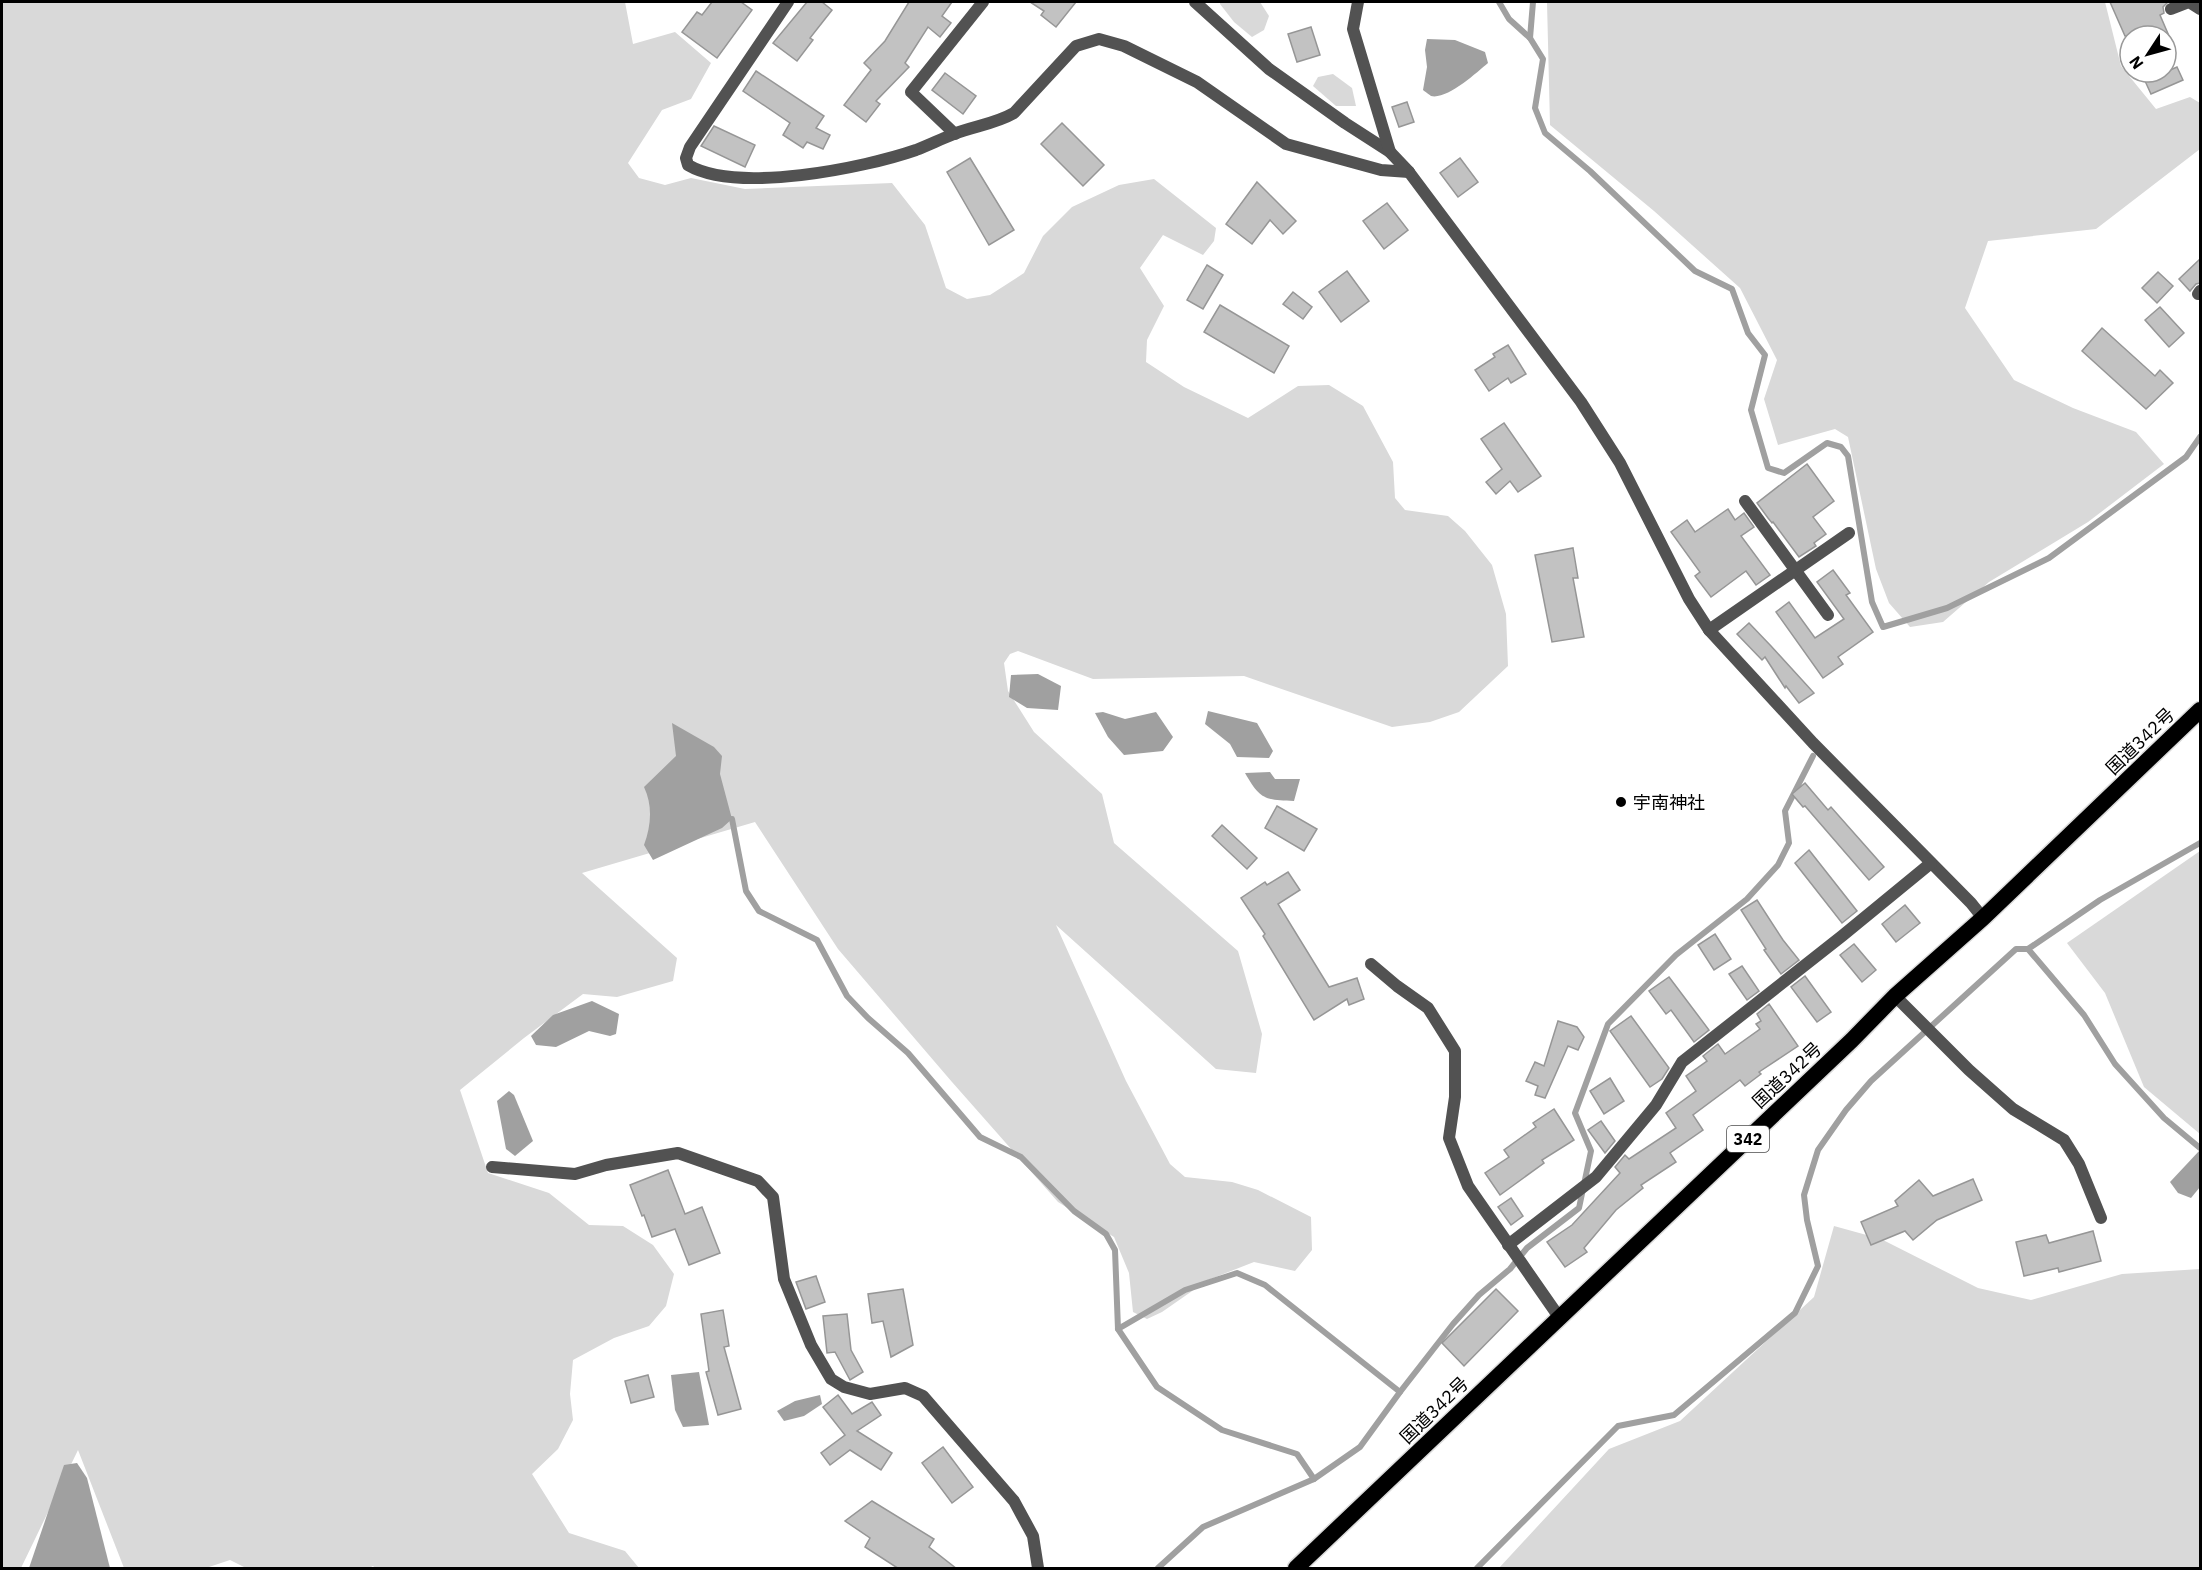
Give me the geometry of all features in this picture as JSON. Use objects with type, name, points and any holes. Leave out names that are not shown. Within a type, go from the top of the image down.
[{"type":"highway","name":"国道342号","points":[[1296,1569],[1844,1048],[1895,996],[1983,918],[2200,710]]},
{"type":"street","points":[[788,2],[690,147],[686,158],[688,165],[699,171],[745,178],[801,176],[864,165],[916,150],[955,134],[1001,120],[1014,113],[1076,46],[1099,39],[1124,46],[1197,82],[1286,144],[1381,170],[1409,172]]},
{"type":"street","points":[[955,134],[911,93],[982,2]]},
{"type":"street","points":[[1195,2],[1269,69],[1390,152],[1409,172],[1581,402],[1620,463],[1689,599],[1709,630],[1813,743],[1983,918]]},
{"type":"street","points":[[1358,2],[1353,29],[1390,152]]},
{"type":"street","points":[[2171,9],[2188,2],[2200,9]]},
{"type":"street","points":[[1745,501],[1828,615]]},
{"type":"street","points":[[1709,630],[1849,533]]},
{"type":"street","points":[[1508,1245],[1596,1177],[1656,1105],[1682,1062],[1842,936],[1931,862]]},
{"type":"street","points":[[1371,964],[1428,1008],[1455,1052],[1455,1097],[1449,1138],[1468,1186],[1559,1317]]},
{"type":"street","points":[[1895,996],[1969,1070],[2013,1109],[2064,1140],[2079,1164],[2101,1218]]},
{"type":"street","points":[[492,1167],[575,1174],[606,1165],[678,1153],[758,1181],[773,1197],[784,1280],[811,1345],[831,1379],[844,1387],[870,1394],[905,1388],[923,1396],[1014,1501],[1033,1536],[1038,1569]]},
{"type":"shaded area","points":[[2,2],[625,2],[633,44],[675,32],[711,63],[691,99],[662,110],[628,163],[639,178],[665,185],[691,178],[745,189],[892,183],[925,225],[946,288],[967,299],[990,295],[1024,273],[1043,236],[1072,207],[1119,185],[1154,179],[1216,228],[1214,241],[1203,255],[1163,235],[1140,268],[1164,306],[1147,340],[1146,362],[1184,387],[1248,418],[1298,386],[1329,385],[1363,406],[1393,462],[1395,498],[1405,510],[1448,516],[1465,531],[1492,565],[1506,614],[1508,666],[1459,712],[1430,722],[1392,727],[1244,676],[1093,679],[1018,651],[1010,654],[1004,663],[1008,691],[1034,732],[1102,794],[1114,843],[1238,951],[1262,1034],[1256,1073],[1216,1069],[1056,925],[1126,1081],[1170,1164],[1185,1177],[1232,1182],[1258,1190],[1311,1217],[1312,1250],[1295,1271],[1254,1262],[1208,1280],[1162,1312],[1147,1319],[1133,1312],[1129,1273],[1114,1237],[1058,1202],[952,1082],[838,949],[755,822],[582,873],[677,958],[673,981],[617,997],[583,994],[460,1090],[488,1173],[549,1193],[589,1225],[623,1226],[653,1245],[674,1274],[666,1306],[649,1326],[614,1338],[573,1360],[570,1394],[573,1420],[558,1449],[532,1474],[569,1533],[625,1551],[639,1568],[375,1568],[373,1566],[369,1568],[246,1568],[230,1560],[206,1568],[124,1568],[78,1450],[21,1568],[2,1568]]},
{"type":"shaded area","points":[[1220,2],[1260,2],[1269,16],[1264,30],[1252,37],[1234,22]]},
{"type":"shaded area","points":[[1547,2],[2105,2],[2118,54],[2118,84],[2136,84],[2156,109],[2190,97],[2200,103],[2200,149],[2096,229],[1988,241],[1965,308],[2014,380],[2073,408],[2136,432],[2164,464],[2088,522],[1989,582],[1943,622],[1910,627],[1889,603],[1876,569],[1848,437],[1835,429],[1778,445],[1764,399],[1777,360],[1740,288],[1654,211],[1550,125]]},
{"type":"shaded area","points":[[1427,39],[1455,40],[1485,52],[1488,63],[1453,90],[1438,96],[1431,96],[1423,90],[1427,67],[1425,50]]},
{"type":"shaded area","points":[[1333,74],[1352,88],[1356,106],[1336,106],[1313,86],[1318,77]]},
{"type":"shaded area","points":[[1038,674],[1061,686],[1058,710],[1027,708],[1009,697],[1011,675]]},
{"type":"shaded area","points":[[1208,711],[1257,723],[1273,751],[1269,758],[1237,757],[1230,744],[1205,724]]},
{"type":"shaded area","points":[[1103,712],[1125,719],[1156,712],[1173,737],[1163,751],[1124,755],[1108,737],[1095,713]]},
{"type":"shaded area","points":[[672,723],[714,747],[722,756],[720,774],[732,819],[722,828],[653,860],[644,845],[650,816],[649,801],[644,787],[676,756]]},
{"type":"shaded area","points":[[1270,772],[1275,779],[1300,779],[1294,801],[1269,799],[1259,793],[1245,773]]},
{"type":"shaded area","points":[[2200,851],[2200,1134],[2144,1087],[2105,993],[2067,943]]},
{"type":"shaded area","points":[[592,1001],[619,1014],[616,1034],[610,1036],[589,1031],[556,1047],[536,1045],[531,1036],[553,1015]]},
{"type":"shaded area","points":[[509,1091],[514,1095],[533,1141],[515,1156],[506,1149],[497,1101]]},
{"type":"shaded area","points":[[2200,1150],[2200,1187],[2191,1198],[2178,1193],[2170,1182]]},
{"type":"shaded area","points":[[1834,1226],[1881,1239],[1978,1288],[2031,1300],[2122,1274],[2200,1269],[2200,1568],[1499,1568],[1609,1449],[1680,1421],[1814,1297]]},
{"type":"shaded area","points":[[699,1372],[709,1425],[683,1427],[675,1410],[671,1375]]},
{"type":"shaded area","points":[[820,1395],[822,1404],[804,1416],[784,1421],[777,1411],[795,1401]]},
{"type":"shaded area","points":[[77,1463],[87,1478],[110,1568],[29,1568],[64,1465]]},
{"type":"building","points":[[712,2],[741,2],[752,10],[717,58],[682,32],[697,12],[702,15]]},
{"type":"building","points":[[807,2],[822,2],[832,10],[810,38],[813,40],[797,61],[773,43]]},
{"type":"building","points":[[909,2],[952,2],[942,16],[951,23],[940,37],[928,27],[905,63],[909,67],[876,101],[880,104],[866,122],[844,105],[871,70],[864,63],[885,41]]},
{"type":"building","points":[[1030,2],[1076,2],[1056,27],[1041,15],[1044,11]]},
{"type":"building","points":[[2110,2],[2168,2],[2163,7],[2164,13],[2160,15],[2164,24],[2120,24]]},
{"type":"building","points":[[1311,27],[1320,55],[1297,62],[1288,34]]},
{"type":"building","points":[[2178,69],[2183,80],[2178,82]]},
{"type":"building","points":[[756,71],[824,116],[816,128],[830,135],[823,149],[807,142],[803,148],[783,135],[790,123],[743,91]]},
{"type":"building","points":[[945,73],[976,96],[963,114],[932,90]]},
{"type":"building","points":[[2146,84],[2174,84],[2151,94]]},
{"type":"building","points":[[1407,102],[1414,122],[1399,127],[1392,107]]},
{"type":"building","points":[[1062,123],[1104,165],[1083,186],[1041,144]]},
{"type":"building","points":[[714,126],[755,145],[745,167],[701,146]]},
{"type":"building","points":[[970,158],[1014,230],[989,245],[947,172]]},
{"type":"building","points":[[1460,158],[1478,182],[1458,197],[1440,173]]},
{"type":"building","points":[[1257,182],[1296,221],[1283,234],[1270,220],[1252,244],[1226,224]]},
{"type":"building","points":[[1387,203],[1408,230],[1384,249],[1363,221]]},
{"type":"building","points":[[2200,259],[2200,283],[2190,291],[2179,279]]},
{"type":"building","points":[[1207,265],[1223,275],[1203,309],[1187,300]]},
{"type":"building","points":[[1347,271],[1369,301],[1341,322],[1319,292]]},
{"type":"building","points":[[2158,272],[2173,286],[2157,303],[2142,288]]},
{"type":"building","points":[[1293,292],[1312,307],[1303,319],[1283,304]]},
{"type":"building","points":[[1220,305],[1289,346],[1274,373],[1204,332]]},
{"type":"building","points":[[2160,307],[2184,333],[2169,347],[2145,320]]},
{"type":"building","points":[[2102,328],[2155,376],[2160,370],[2173,383],[2146,409],[2082,351]]},
{"type":"building","points":[[1508,345],[1526,374],[1511,383],[1508,378],[1489,391],[1475,370],[1495,357],[1493,354]]},
{"type":"building","points":[[1504,423],[1541,476],[1518,492],[1510,481],[1496,494],[1486,482],[1502,469],[1481,439]]},
{"type":"building","points":[[1807,464],[1834,501],[1813,517],[1826,534],[1814,543],[1816,546],[1799,557],[1757,503]]},
{"type":"building","points":[[1728,509],[1735,520],[1744,513],[1754,527],[1741,536],[1770,575],[1756,585],[1746,571],[1711,597],[1695,576],[1700,572],[1671,532],[1687,520],[1695,532]]},
{"type":"building","points":[[1573,548],[1578,578],[1573,578],[1584,637],[1552,642],[1535,555]]},
{"type":"building","points":[[1833,570],[1850,593],[1846,595],[1873,632],[1838,657],[1843,664],[1823,678],[1776,612],[1789,602],[1815,638],[1844,619],[1817,582]]},
{"type":"building","points":[[1749,623],[1814,693],[1799,703],[1786,686],[1785,688],[1765,657],[1762,660],[1737,634]]},
{"type":"building","points":[[1805,783],[1828,810],[1831,807],[1884,867],[1869,880],[1792,794]]},
{"type":"building","points":[[1277,806],[1317,829],[1304,851],[1265,828]]},
{"type":"building","points":[[1222,825],[1257,858],[1247,869],[1212,836]]},
{"type":"building","points":[[1809,850],[1857,911],[1842,923],[1795,863]]},
{"type":"building","points":[[1288,872],[1300,890],[1278,904],[1329,987],[1357,978],[1364,999],[1349,1005],[1347,999],[1314,1020],[1263,936],[1265,934],[1241,898],[1265,882],[1267,885]]},
{"type":"building","points":[[1757,900],[1799,960],[1781,974],[1741,910]]},
{"type":"building","points":[[1905,905],[1920,923],[1896,942],[1882,924]]},
{"type":"building","points":[[1715,934],[1731,959],[1714,970],[1698,945]]},
{"type":"building","points":[[1854,944],[1876,970],[1862,982],[1840,955]]},
{"type":"building","points":[[1742,966],[1759,991],[1747,1000],[1729,974]]},
{"type":"building","points":[[1805,976],[1831,1012],[1817,1022],[1791,987]]},
{"type":"building","points":[[1669,977],[1709,1030],[1694,1042],[1671,1010],[1666,1014],[1649,991]]},
{"type":"building","points":[[1769,1004],[1798,1046],[1759,1072],[1761,1074],[1745,1086],[1740,1080],[1693,1115],[1703,1130],[1670,1153],[1676,1162],[1641,1185],[1643,1188],[1616,1210],[1584,1248],[1587,1252],[1565,1267],[1547,1242],[1572,1225],[1620,1173],[1615,1167],[1625,1155],[1629,1159],[1676,1128],[1666,1113],[1696,1091],[1686,1076],[1707,1061],[1703,1056],[1718,1044],[1725,1054],[1760,1029],[1756,1024],[1761,1021],[1757,1014]]},
{"type":"building","points":[[1631,1016],[1669,1068],[1662,1079],[1650,1087],[1610,1031]]},
{"type":"building","points":[[1558,1021],[1577,1027],[1584,1037],[1578,1050],[1568,1046],[1545,1098],[1535,1095],[1538,1086],[1526,1081],[1535,1062],[1544,1066]]},
{"type":"building","points":[[1610,1078],[1624,1101],[1604,1114],[1590,1091]]},
{"type":"building","points":[[1554,1109],[1574,1140],[1542,1160],[1544,1163],[1500,1195],[1485,1173],[1509,1157],[1504,1150],[1536,1127],[1533,1123]]},
{"type":"building","points":[[1601,1121],[1615,1141],[1605,1153],[1588,1130]]},
{"type":"building","points":[[668,1170],[685,1214],[702,1207],[720,1253],[689,1265],[675,1229],[652,1237],[630,1185]]},
{"type":"building","points":[[1973,1179],[1982,1200],[1937,1220],[1913,1240],[1905,1231],[1871,1245],[1861,1222],[1898,1206],[1895,1201],[1919,1180],[1933,1196]]},
{"type":"building","points":[[1511,1198],[1523,1216],[1511,1225],[1498,1207]]},
{"type":"building","points":[[2093,1231],[2101,1261],[2059,1272],[2058,1268],[2024,1276],[2016,1242],[2046,1235],[2049,1243]]},
{"type":"building","points":[[816,1276],[825,1302],[806,1309],[796,1282]]},
{"type":"building","points":[[903,1289],[913,1345],[891,1357],[883,1321],[872,1323],[868,1294]]},
{"type":"building","points":[[1496,1289],[1518,1311],[1464,1366],[1442,1343]]},
{"type":"building","points":[[723,1310],[729,1346],[724,1347],[741,1409],[718,1415],[706,1372],[709,1371],[701,1314]]},
{"type":"building","points":[[847,1314],[851,1350],[863,1372],[850,1380],[835,1352],[827,1353],[823,1316]]},
{"type":"building","points":[[648,1375],[654,1397],[631,1403],[625,1381]]},
{"type":"building","points":[[838,1395],[852,1414],[872,1402],[881,1415],[857,1431],[892,1453],[881,1470],[850,1450],[830,1465],[821,1453],[845,1435],[823,1407]]},
{"type":"building","points":[[943,1447],[973,1487],[952,1503],[922,1463]]},
{"type":"building","points":[[872,1501],[934,1539],[929,1547],[957,1569],[899,1569],[865,1547],[870,1538],[845,1521]]},
{"type":"waterway","points":[[1499,2],[1509,19],[1530,38]]},
{"type":"waterway","points":[[1533,2],[1530,38],[1543,59],[1535,108],[1545,133],[1590,171],[1695,271],[1732,289],[1748,333],[1765,355],[1751,410],[1768,468],[1784,473],[1827,443],[1841,447],[1848,456],[1872,602],[1883,627],[1947,608],[2049,558],[2186,457],[2200,437]]},
{"type":"waterway","points":[[1158,1568],[1203,1527],[1314,1479],[1360,1447],[1453,1324],[1479,1295],[1510,1269],[1527,1248],[1579,1208],[1591,1151],[1575,1113],[1608,1024],[1676,955],[1747,899],[1778,865],[1789,843],[1785,811],[1813,756]]},
{"type":"waterway","points":[[732,819],[746,891],[759,911],[817,940],[847,996],[908,1053],[980,1137],[1021,1157],[1074,1211],[1106,1234],[1115,1250],[1118,1329],[1157,1387],[1222,1430],[1297,1454],[1314,1479]]},
{"type":"waterway","points":[[1477,1568],[1618,1426],[1674,1415],[1795,1313],[1818,1266],[1807,1220],[1804,1195],[1818,1150],[1846,1110],[1871,1081],[2016,949],[2028,949],[2100,900],[2200,843]]},
{"type":"waterway","points":[[2028,949],[2084,1015],[2115,1064],[2164,1118],[2200,1148]]},
{"type":"waterway","points":[[1118,1329],[1185,1290],[1237,1273],[1265,1285],[1400,1392]]},
{"type":"place","name":"宇南神社","points":[[1621,802]]}]
